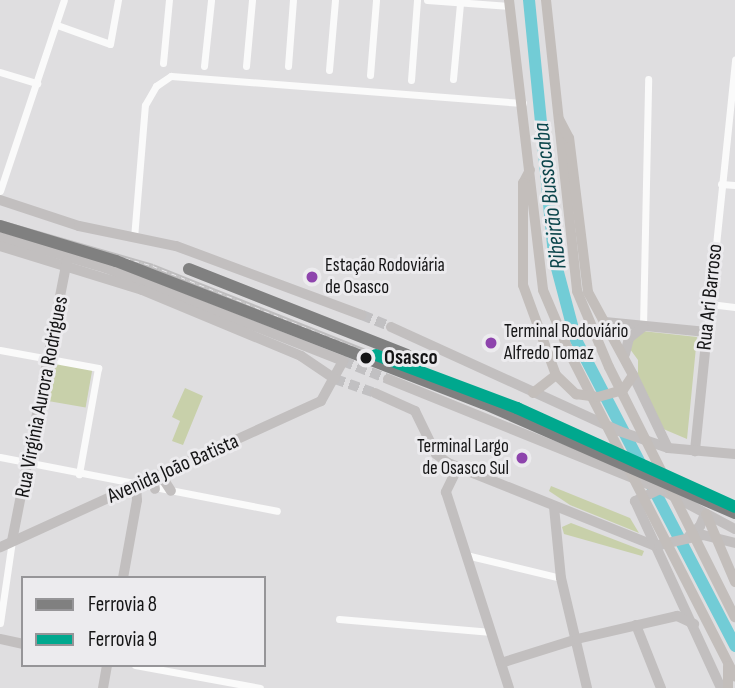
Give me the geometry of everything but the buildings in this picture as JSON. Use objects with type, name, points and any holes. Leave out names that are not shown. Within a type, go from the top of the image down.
[{"type":"main road","points":[[548,2],[573,276],[588,322],[735,617]]},
{"type":"main road","points":[[510,3],[523,103],[540,279],[562,337],[735,677]]},
{"type":"main road","points":[[558,117],[569,138],[588,292],[625,354],[668,448]]},
{"type":"main road","points":[[530,170],[523,183],[523,285],[556,375],[576,394],[603,396],[629,387],[634,375]]},
{"type":"main road","points":[[0,200],[223,262],[362,315]]},
{"type":"main road","points":[[0,237],[65,254]]},
{"type":"main road","points":[[0,246],[68,266],[247,332],[309,360],[335,379]]},
{"type":"main road","name":"Rua Virgínia Aurora Rodrigues","points":[[12,541],[68,266],[65,254]]},
{"type":"main road","name":"Avenida João Batista","points":[[0,547],[321,401],[343,361],[65,254]]},
{"type":"main road","points":[[605,322],[707,332]]},
{"type":"main road","points":[[391,327],[619,431],[668,448],[735,454]]},
{"type":"main road","points":[[625,354],[629,338],[643,327]]},
{"type":"main road","name":"Rua Ari Barroso","points":[[695,451],[707,332]]},
{"type":"main road","points":[[533,393],[556,375]]},
{"type":"main road","points":[[388,379],[655,488],[735,529]]},
{"type":"main road","points":[[375,393],[415,411],[436,454],[458,467],[655,546],[682,539],[714,536],[735,543]]},
{"type":"main road","points":[[458,467],[446,492],[509,688]]},
{"type":"main road","points":[[155,489],[157,476]]},
{"type":"main road","points":[[157,476],[171,491]]},
{"type":"main road","points":[[123,576],[138,500],[136,485]]},
{"type":"main road","points":[[655,488],[635,500],[721,688]]},
{"type":"main road","points":[[554,506],[561,578],[587,688]]},
{"type":"main road","points":[[706,514],[735,582]]},
{"type":"main road","points":[[682,539],[701,526],[706,514]]},
{"type":"main road","points":[[677,616],[683,600]]},
{"type":"main road","points":[[500,663],[577,639],[677,616],[694,624]]},
{"type":"main road","points":[[636,625],[661,688]]},
{"type":"main road","points":[[0,639],[21,644]]},
{"type":"main road","points":[[728,660],[729,688]]},
{"type":"main road","points":[[103,688],[107,667]]},
{"type":"street","points":[[0,191],[64,0]]},
{"type":"street","points":[[57,25],[110,44],[118,0]]},
{"type":"street","points":[[163,63],[169,0]]},
{"type":"street","points":[[204,66],[211,0]]},
{"type":"street","points":[[246,66],[252,0]]},
{"type":"street","points":[[288,66],[293,0]]},
{"type":"street","points":[[329,70],[335,0]]},
{"type":"street","points":[[370,75],[376,0]]},
{"type":"street","points":[[411,80],[417,0]]},
{"type":"street","points":[[427,0],[460,4],[510,3]]},
{"type":"street","points":[[453,79],[460,4]]},
{"type":"street","name":"Rua Ari Barroso","points":[[707,332],[735,59]]},
{"type":"street","points":[[0,72],[37,83]]},
{"type":"street","points":[[134,238],[145,105],[156,86],[172,76],[523,103]]},
{"type":"street","points":[[643,327],[648,79]]},
{"type":"street","points":[[721,184],[735,185]]},
{"type":"street","points":[[710,304],[735,306]]},
{"type":"street","points":[[0,350],[98,368],[79,474]]},
{"type":"street","points":[[0,457],[277,511]]},
{"type":"street","name":"Rua Virgínia Aurora Rodrigues","points":[[0,623],[12,541]]},
{"type":"street","points":[[466,555],[561,578]]},
{"type":"street","points":[[339,619],[491,632]]},
{"type":"street","points":[[146,667],[260,688]]},
{"type":"green space","points":[[642,331],[697,337],[687,439],[661,428],[638,379],[638,360],[630,349],[631,340]]},
{"type":"green space","points":[[52,362],[92,369],[86,408],[45,400]]},
{"type":"green space","points":[[185,388],[203,396],[183,445],[172,441],[180,421],[172,417]]},
{"type":"green space","points":[[551,486],[630,518],[639,533],[570,505],[549,491]]},
{"type":"green space","points":[[571,523],[644,551],[642,556],[564,534],[562,527]]},
{"type":"waterway","name":"Ribeirão Bussocaba","points":[[529,0],[554,257],[576,340],[735,646]]},
{"type":"tunnel","points":[[362,315],[391,327]]},
{"type":"tunnel","points":[[343,361],[388,379]]},
{"type":"tunnel","points":[[335,379],[375,393]]},
{"type":"railway","points":[[0,222],[153,266],[376,355]]},
{"type":"rail line","name":"8","points":[[0,226],[116,261],[483,403],[735,513]]},
{"type":"rail line","name":"8","points":[[189,269],[407,355]]},
{"type":"rail line","name":"9","points":[[376,355],[517,408],[735,507]]},
{"type":"place","name":"Estação Rodoviária de Osasco","points":[[312,277]]},
{"type":"place","name":"Terminal Rodoviário Alfredo Tomaz","points":[[491,343]]},
{"type":"place","name":"Osasco","points":[[366,358]]},
{"type":"place","name":"Terminal Largo de Osasco Sul","points":[[522,458]]}]
